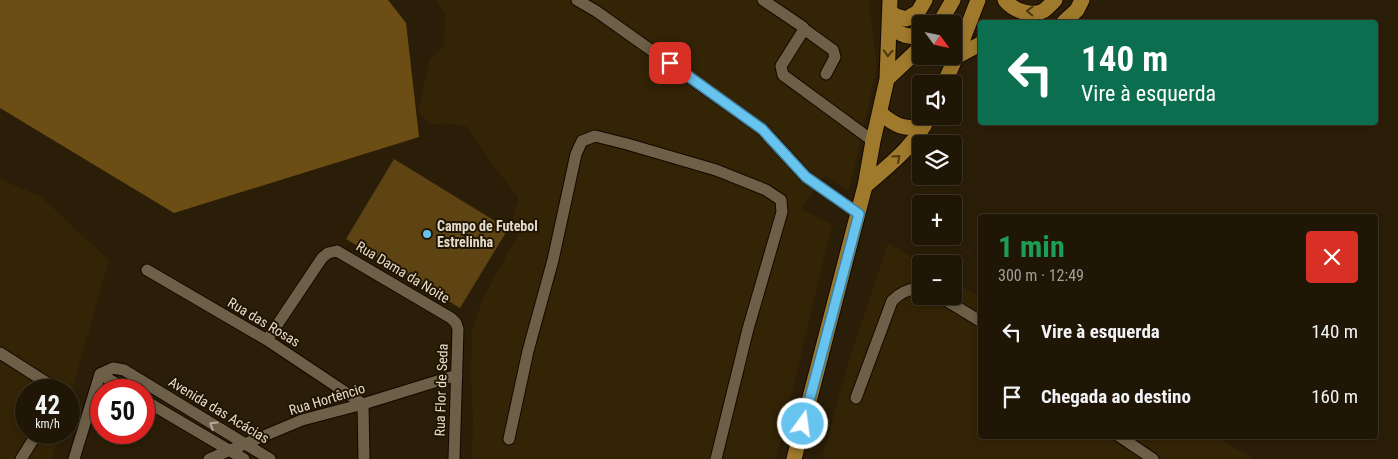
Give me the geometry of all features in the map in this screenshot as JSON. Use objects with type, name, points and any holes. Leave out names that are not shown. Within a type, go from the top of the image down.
[{"type":"main road","points":[[890,6],[896,16],[906,19],[918,12],[925,0]]},
{"type":"main road","points":[[945,15],[954,0]]},
{"type":"main road","points":[[962,42],[978,0]]},
{"type":"main road","points":[[1005,0],[1009,5],[1031,14],[1044,11],[1055,0]]},
{"type":"main road","points":[[1066,20],[1077,10],[1082,0]]},
{"type":"main road","points":[[794,459],[865,186],[887,79],[890,6]]},
{"type":"main road","points":[[889,28],[912,36]]},
{"type":"main road","points":[[962,54],[978,45]]},
{"type":"main road","points":[[887,79],[912,55]]},
{"type":"main road","points":[[880,113],[892,123],[900,126],[912,128],[918,125]]},
{"type":"main road","points":[[865,186],[903,154],[923,125]]},
{"type":"street","points":[[577,0],[596,11],[762,129],[806,177],[859,214]]},
{"type":"street","points":[[763,0],[833,50],[835,57],[826,74]]},
{"type":"street","points":[[804,29],[781,66],[783,75],[873,141]]},
{"type":"street","points":[[509,439],[528,351],[553,260],[576,154],[582,141],[595,136],[716,170],[766,190],[781,200],[782,212],[748,329],[716,459]]},
{"type":"street","name":"Rua Dama da Noite","points":[[267,340],[322,258],[328,253],[337,251],[451,318],[456,323]]},
{"type":"street","name":"Rua das Rosas","points":[[147,270],[267,340],[364,404]]},
{"type":"street","points":[[856,398],[892,301],[899,293],[912,290]]},
{"type":"street","points":[[954,305],[978,320]]},
{"type":"street","name":"Rua Flor de Seda","points":[[454,459],[458,330],[456,323]]},
{"type":"street","points":[[0,353],[41,379]]},
{"type":"street","name":"Avenida das Acácias","points":[[100,374],[113,368],[124,370],[268,458]]},
{"type":"street","points":[[74,459],[100,374],[108,379]]},
{"type":"street","name":"Rua Hortêncio","points":[[208,459],[302,420],[364,404],[456,375]]},
{"type":"street","points":[[364,404],[364,459]]},
{"type":"street","name":"Avenida das Acácias","points":[[155,406],[244,459]]},
{"type":"street","points":[[1123,439],[1152,459]]},
{"type":"street","points":[[21,459],[30,444]]},
{"type":"shaded area","points":[[0,0],[388,0],[406,23],[419,137],[174,213],[0,108]]},
{"type":"shaded area","points":[[437,0],[869,0],[877,68],[849,191],[825,176],[801,209],[832,225],[776,459],[472,459],[472,333],[482,300],[521,230],[512,217],[519,198],[491,163],[468,127],[448,123],[432,125],[418,112],[430,58],[444,46],[445,14]]},
{"type":"shaded area","name":"Campo de Futebol Estrelinha","points":[[394,159],[508,229],[460,308],[346,239]]},
{"type":"shaded area","points":[[0,179],[41,197],[109,260],[75,379],[15,379],[15,444],[57,444],[52,459],[0,459]]},
{"type":"shaded area","points":[[888,243],[912,257],[912,305],[962,305],[962,287],[978,296],[978,439],[1221,439],[1254,459],[822,459],[847,367]]},
{"type":"place","name":"Campo de Futebol Estrelinha","points":[[427,234]]},
{"type":"route","points":[[670,63],[762,129],[806,177],[859,214],[803,424]]}]
